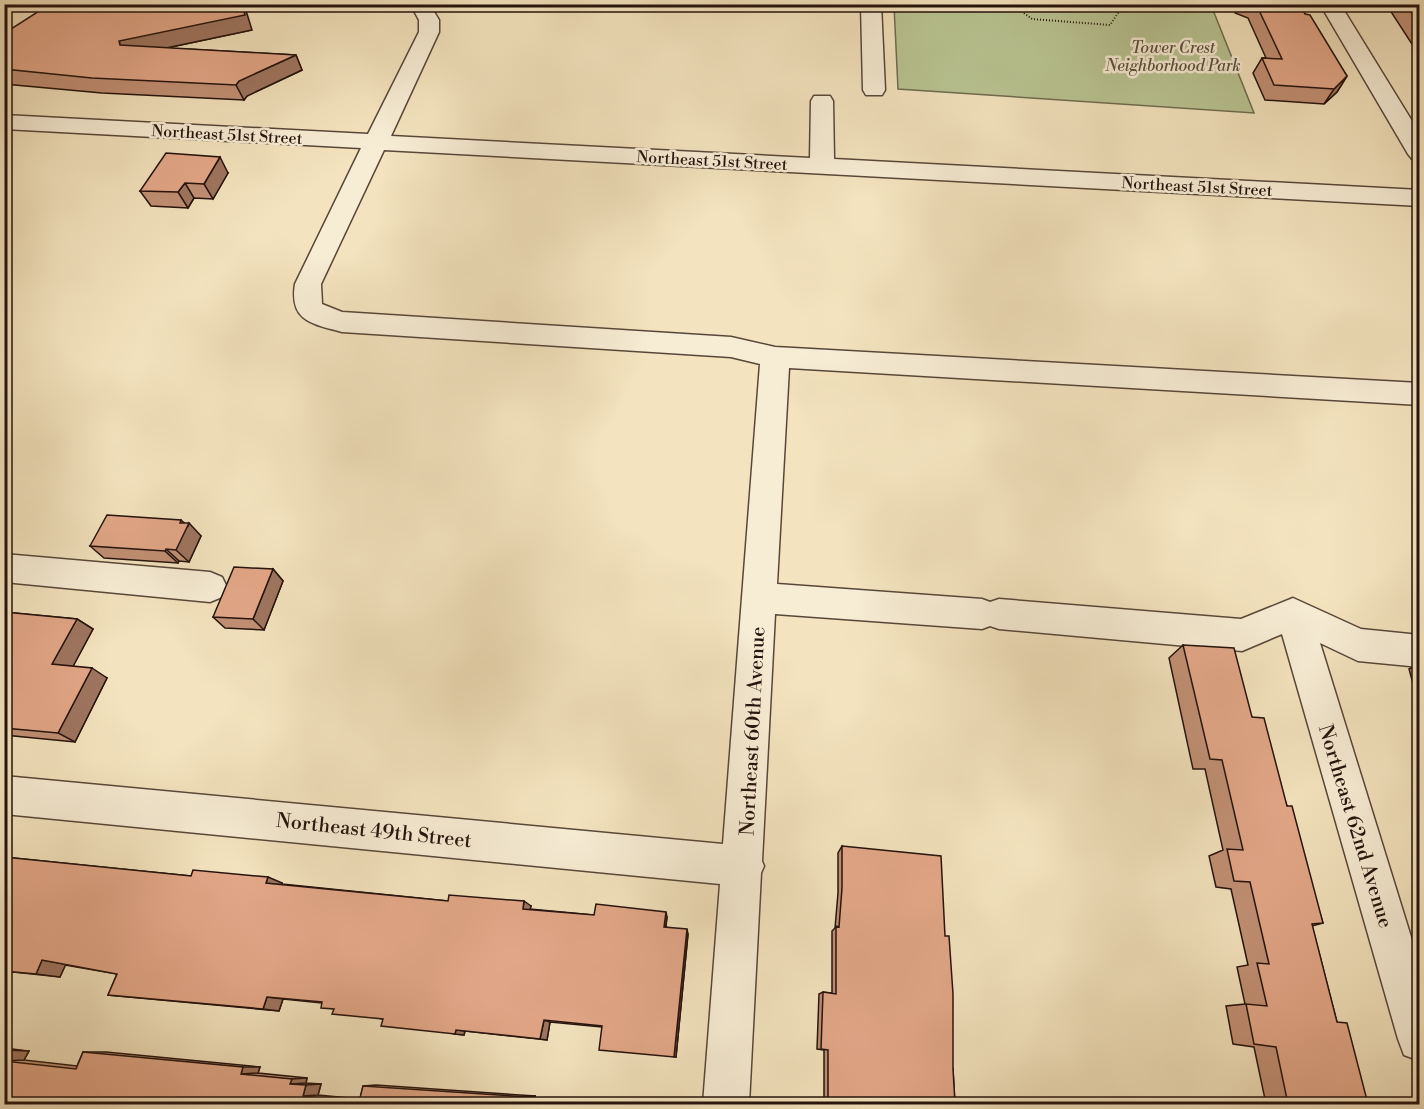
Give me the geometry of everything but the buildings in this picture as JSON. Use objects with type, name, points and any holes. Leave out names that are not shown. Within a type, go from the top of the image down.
[{"type":"street","points":[[4,7],[10,4]]},
{"type":"street","points":[[871,4],[874,90]]},
{"type":"street","points":[[1330,4],[1419,154]]},
{"type":"street","points":[[423,9],[429,20],[429,32],[308,284],[306,298],[310,310],[323,317],[353,322],[731,348],[775,357],[1419,394]]},
{"type":"street","points":[[822,101],[822,166]]},
{"type":"street","name":"Northeast 51st Street","points":[[4,122],[1419,198]]},
{"type":"street","name":"Northeast 60th Avenue","points":[[726,1104],[744,866],[775,357]]},
{"type":"street","points":[[4,568],[210,587]]},
{"type":"street","points":[[760,598],[1242,635],[1293,613],[1358,645],[1419,651]]},
{"type":"street","name":"Northeast 62nd Avenue","points":[[1293,613],[1419,1039]]},
{"type":"street","name":"Northeast 49th Street","points":[[4,795],[744,866]]},
{"type":"path","points":[[1012,4],[1032,19],[1110,25],[1124,4]]},
{"type":"green space","name":"Tower Crest Neighborhood Park","points":[[894,5],[1211,5],[1254,113],[898,89]]}]
